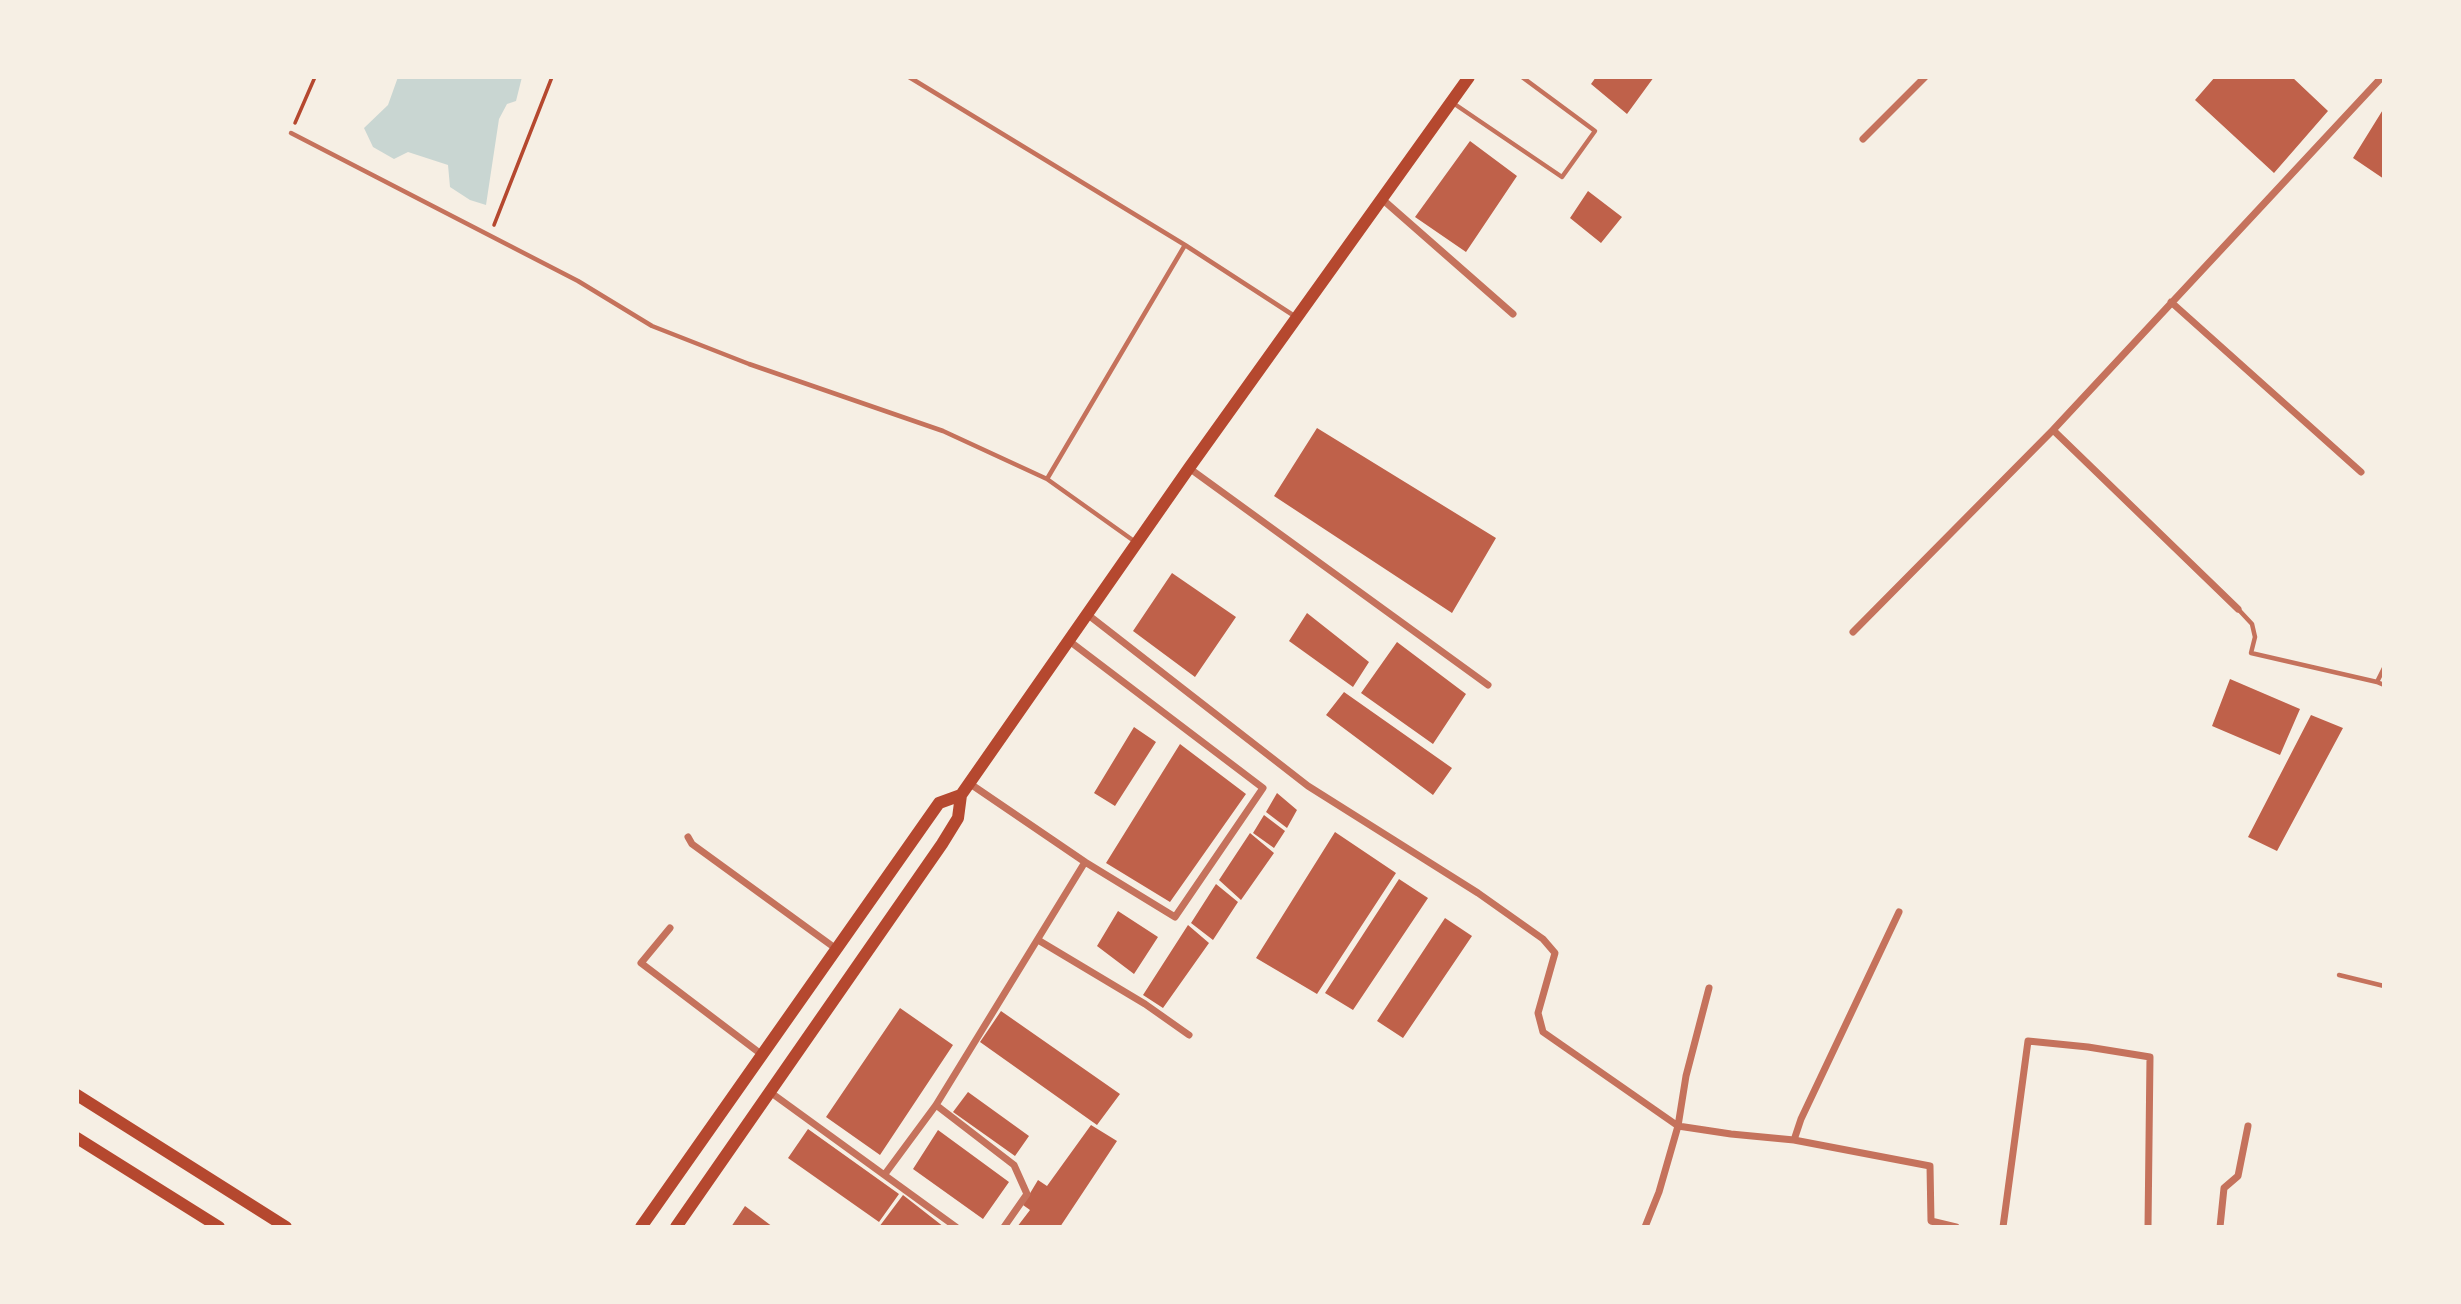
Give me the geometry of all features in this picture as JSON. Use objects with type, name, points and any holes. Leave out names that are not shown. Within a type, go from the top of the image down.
[{"type":"main road","points":[[676,1227],[942,844],[958,818],[961,794],[1189,468],[1469,77]]},
{"type":"main road","points":[[641,1227],[939,803],[961,794]]},
{"type":"main road","points":[[77,1094],[286,1227]]},
{"type":"main road","points":[[77,1138],[219,1227]]},
{"type":"street","points":[[1863,139],[1925,77]]},
{"type":"street","points":[[1853,632],[2053,430],[2382,77]]},
{"type":"street","points":[[1382,198],[1513,314]]},
{"type":"street","points":[[2171,302],[2361,472]]},
{"type":"street","points":[[2053,430],[2238,609]]},
{"type":"street","points":[[1189,468],[1488,685]]},
{"type":"street","points":[[1087,614],[1308,786],[1478,893],[1543,939],[1555,953],[1538,1013],[1543,1032],[1678,1126],[1794,1140],[1930,1167],[1931,1221],[1956,1227]]},
{"type":"street","points":[[969,783],[1084,862],[1175,917],[1263,788],[1068,640]]},
{"type":"street","points":[[688,837],[691,844],[835,948]]},
{"type":"street","points":[[885,1174],[936,1105],[1084,862]]},
{"type":"street","points":[[1794,1140],[1801,1119],[1899,912]]},
{"type":"street","points":[[670,928],[641,963],[761,1054]]},
{"type":"street","points":[[1038,940],[1145,1004],[1189,1035]]},
{"type":"street","points":[[1645,1227],[1659,1192],[1678,1126],[1686,1076],[1709,988]]},
{"type":"street","points":[[2003,1227],[2028,1041],[2150,1056],[2148,1227]]},
{"type":"street","points":[[770,1092],[957,1227]]},
{"type":"street","points":[[936,1105],[1014,1166],[1027,1194],[1004,1227]]},
{"type":"street","points":[[2220,1227],[2224,1188],[2238,1176],[2248,1126]]},
{"type":"lane","points":[[909,77],[1185,245],[1297,317]]},
{"type":"lane","points":[[1451,102],[1562,177],[1595,131],[1522,77]]},
{"type":"lane","points":[[291,133],[578,281],[652,326],[749,364],[943,431],[1047,479],[1137,543]]},
{"type":"lane","points":[[1047,479],[1185,245]]},
{"type":"lane","points":[[2238,609],[2252,624],[2255,637],[2251,653],[2384,685]]},
{"type":"lane","points":[[2377,682],[2384,668]]},
{"type":"lane","points":[[2339,975],[2384,986]]},
{"type":"path","points":[[291,133],[315,77]]},
{"type":"path","points":[[489,237],[552,77]]},
{"type":"shaded area","points":[[398,77],[522,77],[516,101],[507,104],[499,119],[486,205],[470,200],[450,187],[448,165],[408,152],[394,159],[373,147],[364,128],[388,105]]},
{"type":"building","points":[[1596,77],[1654,77],[1627,114],[1591,84]]},
{"type":"building","points":[[2215,77],[2292,77],[2328,111],[2274,173],[2195,100]]},
{"type":"building","points":[[2384,108],[2384,179],[2353,158]]},
{"type":"building","points":[[1470,141],[1517,176],[1466,252],[1415,217]]},
{"type":"building","points":[[1588,191],[1622,217],[1601,243],[1570,218]]},
{"type":"building","points":[[1317,428],[1496,538],[1452,613],[1274,496]]},
{"type":"building","points":[[1172,573],[1236,617],[1195,677],[1133,631]]},
{"type":"building","points":[[1307,613],[1369,662],[1353,687],[1289,641]]},
{"type":"building","points":[[1397,642],[1466,694],[1433,744],[1361,693]]},
{"type":"building","points":[[2230,679],[2300,709],[2280,755],[2212,726]]},
{"type":"building","points":[[1344,692],[1452,768],[1433,795],[1326,715]]},
{"type":"building","points":[[2311,715],[2343,728],[2277,851],[2248,837]]},
{"type":"building","points":[[1134,727],[1156,742],[1115,806],[1094,793]]},
{"type":"building","points":[[1180,744],[1246,794],[1170,902],[1106,863]]},
{"type":"building","points":[[1277,793],[1297,810],[1287,828],[1266,812]]},
{"type":"building","points":[[1264,815],[1285,831],[1274,848],[1253,833]]},
{"type":"building","points":[[1335,832],[1396,873],[1317,994],[1256,958]]},
{"type":"building","points":[[1250,833],[1274,853],[1241,900],[1219,880]]},
{"type":"building","points":[[1399,879],[1428,898],[1353,1010],[1325,993]]},
{"type":"building","points":[[1216,884],[1238,902],[1213,940],[1191,923]]},
{"type":"building","points":[[1118,911],[1158,937],[1134,974],[1097,946]]},
{"type":"building","points":[[1445,918],[1472,936],[1403,1038],[1377,1021]]},
{"type":"building","points":[[1188,925],[1209,943],[1163,1008],[1143,995]]},
{"type":"building","points":[[900,1008],[953,1045],[880,1155],[826,1117]]},
{"type":"building","points":[[1001,1011],[1120,1094],[1097,1125],[980,1042]]},
{"type":"building","points":[[968,1092],[1029,1136],[1015,1156],[953,1112]]},
{"type":"building","points":[[1091,1125],[1117,1141],[1060,1227],[1017,1227],[1030,1210],[1023,1205],[1038,1180],[1047,1186]]},
{"type":"building","points":[[808,1129],[899,1194],[879,1222],[788,1158]]},
{"type":"building","points":[[938,1130],[1009,1182],[983,1219],[913,1169]]},
{"type":"building","points":[[903,1195],[944,1227],[879,1227]]},
{"type":"building","points":[[745,1206],[773,1227],[731,1227]]}]
